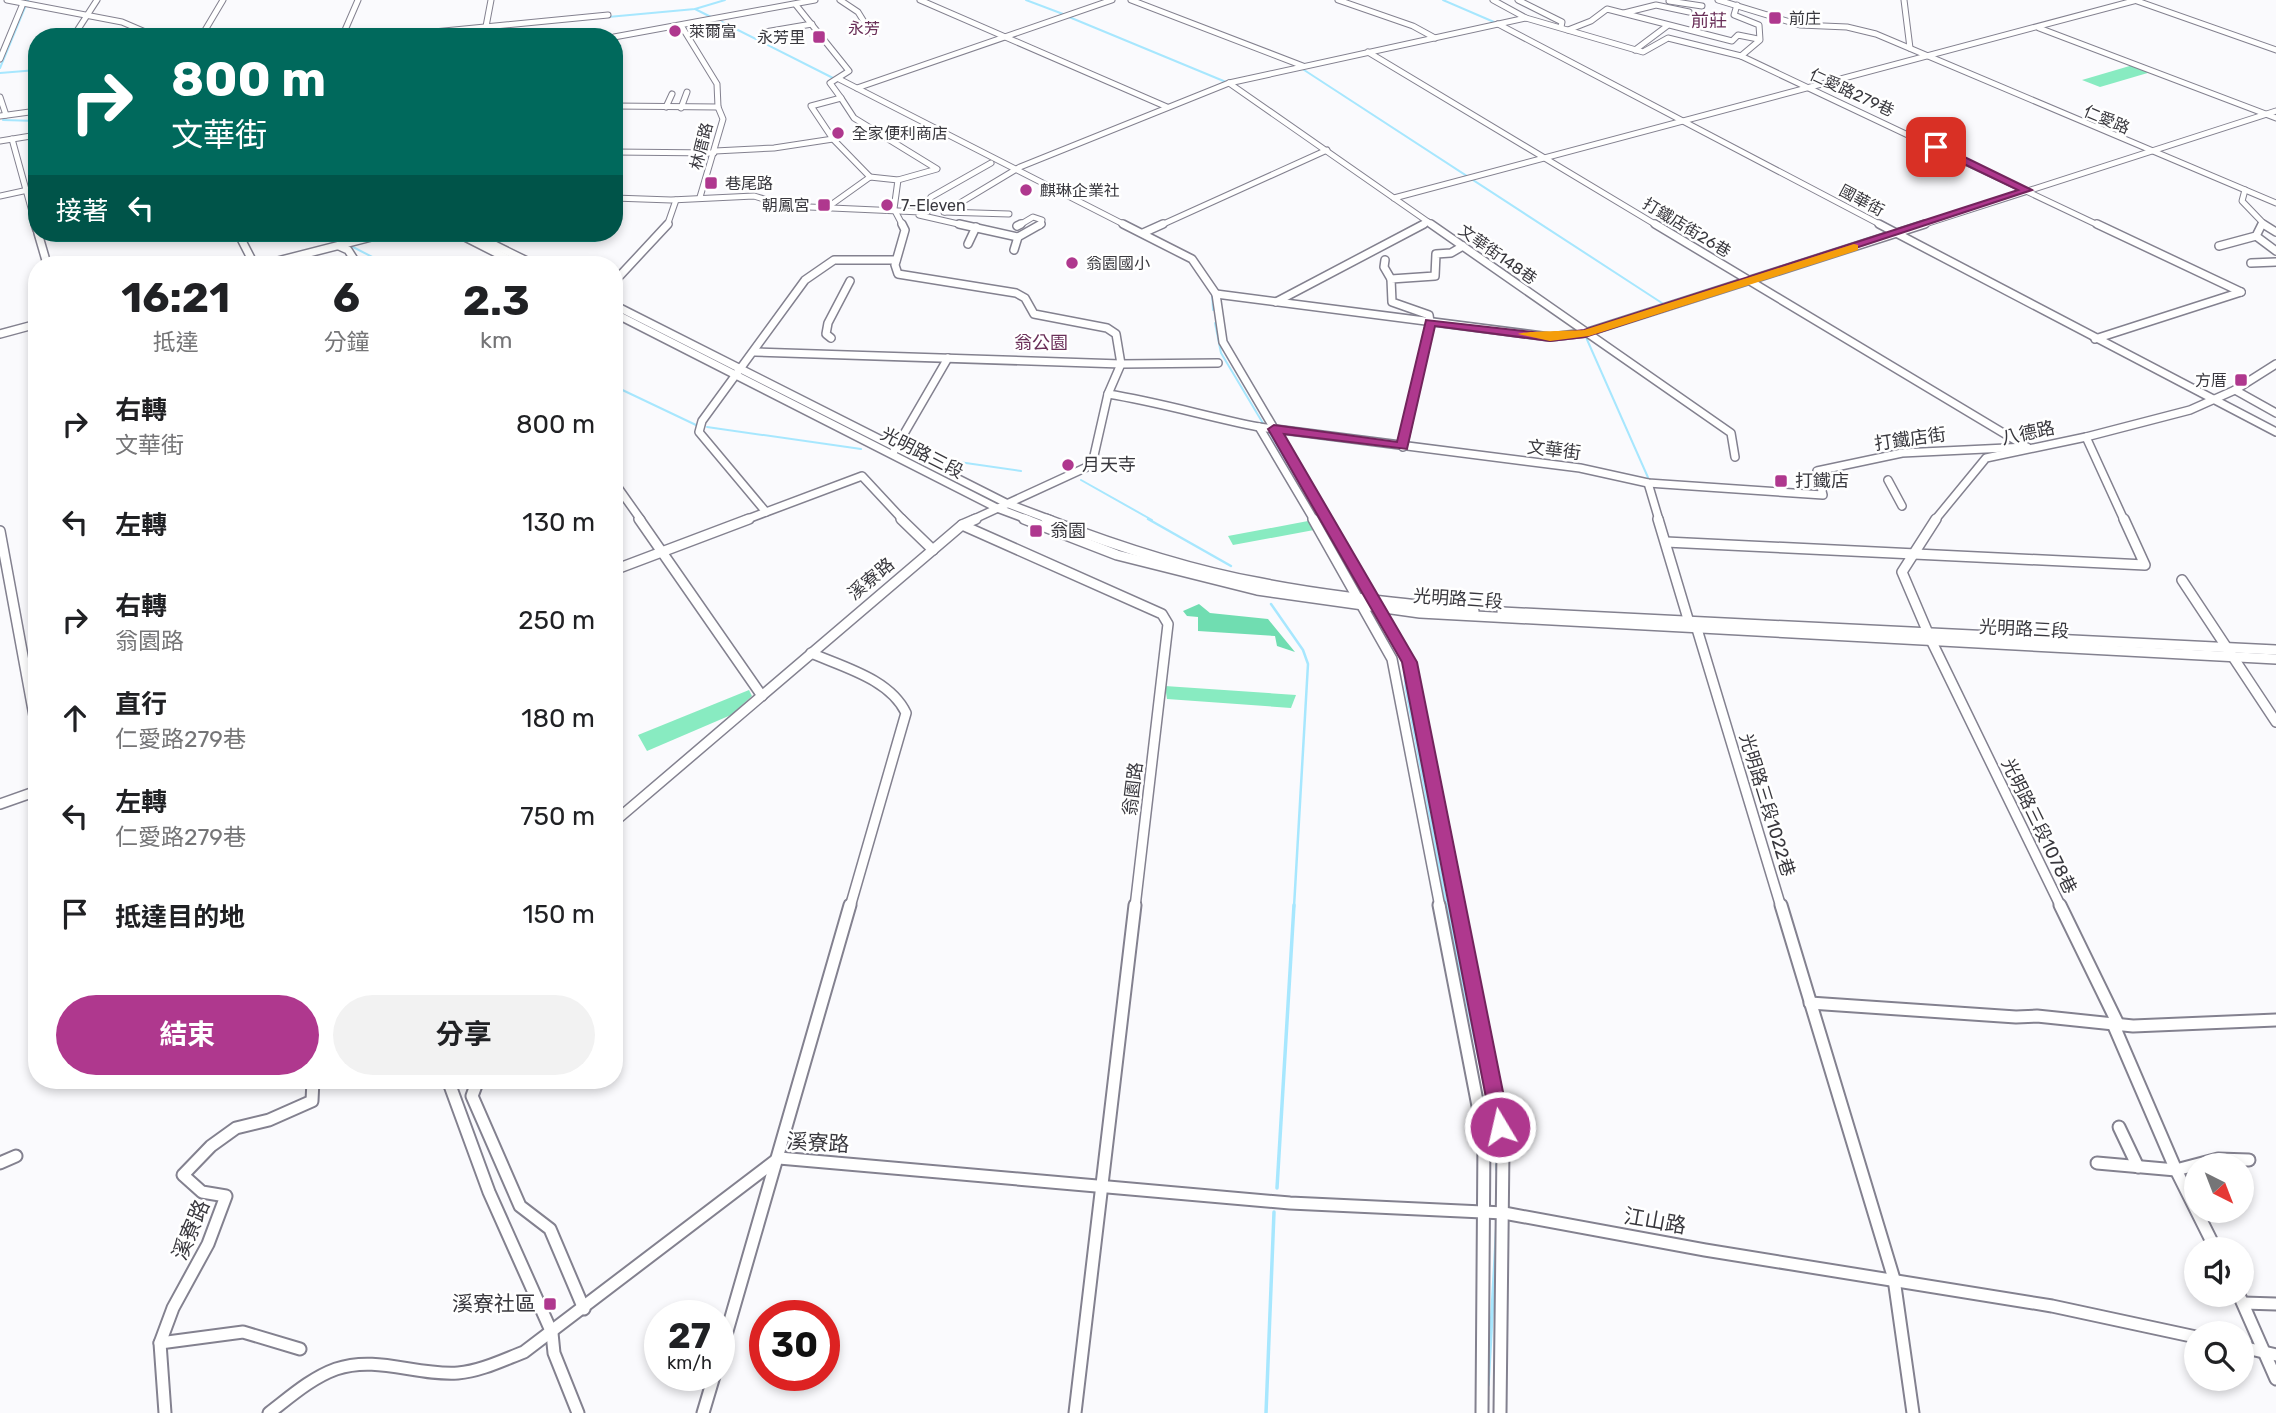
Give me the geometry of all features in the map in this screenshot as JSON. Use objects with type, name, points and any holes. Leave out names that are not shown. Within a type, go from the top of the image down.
[{"type":"street","points":[[7,0],[141,28]]},
{"type":"street","points":[[78,28],[97,0]]},
{"type":"street","points":[[206,28],[223,0]]},
{"type":"street","points":[[346,28],[358,0]]},
{"type":"street","points":[[491,0],[486,28],[608,15]]},
{"type":"street","points":[[623,36],[682,27],[815,0]]},
{"type":"street","points":[[840,0],[858,12],[871,33]]},
{"type":"street","points":[[920,0],[1167,107]]},
{"type":"street","points":[[857,88],[1112,0]]},
{"type":"street","points":[[1131,0],[1304,66]]},
{"type":"street","points":[[1338,0],[1413,26],[1435,38]]},
{"type":"street","points":[[1493,0],[1546,26],[1561,27],[1635,50],[1667,26]]},
{"type":"street","points":[[1518,0],[1562,22],[1561,27]]},
{"type":"street","name":"仁愛路","points":[[1718,0],[1800,25],[1847,27],[1867,32],[2276,203]]},
{"type":"street","points":[[1905,0],[1910,48]]},
{"type":"street","points":[[1394,198],[2137,1],[2276,50]]},
{"type":"street","points":[[0,2],[23,3]]},
{"type":"street","points":[[1663,2],[1689,12]]},
{"type":"street","points":[[0,60],[2,49],[23,3]]},
{"type":"street","points":[[1624,13],[1645,3],[1702,6]]},
{"type":"street","points":[[796,5],[849,71],[830,84],[841,98],[854,117],[937,169],[898,180],[870,177],[833,139],[811,106],[841,98]]},
{"type":"street","points":[[1737,5],[1734,15],[1759,25],[1760,41],[1741,56]]},
{"type":"street","points":[[1567,30],[1591,22],[1606,9],[1732,41],[1738,34],[1758,39]]},
{"type":"street","points":[[85,16],[125,28]]},
{"type":"street","points":[[945,212],[1017,169],[1231,82],[1526,18]]},
{"type":"street","points":[[765,32],[812,24]]},
{"type":"street","name":"國華街","points":[[1498,24],[2276,432]]},
{"type":"street","name":"林厝路","points":[[682,27],[717,84],[718,107],[723,119],[700,197]]},
{"type":"street","points":[[2039,27],[2276,118]]},
{"type":"street","name":"仁愛路279巷","points":[[1635,50],[1648,51],[1668,38],[1741,56],[2241,292],[2095,339]]},
{"type":"street","name":"打鐵店街26巷","points":[[1368,52],[2027,447]]},
{"type":"street","points":[[839,79],[1192,259],[1216,295],[1223,342],[1370,604],[1392,659],[1484,1137],[1486,1212],[1482,1413]]},
{"type":"street","name":"文華街148巷","points":[[1231,82],[1731,433],[1735,457]]},
{"type":"street","points":[[681,108],[687,92]]},
{"type":"street","points":[[666,107],[672,93]]},
{"type":"street","points":[[0,97],[3,115],[28,112]]},
{"type":"street","points":[[623,106],[718,107]]},
{"type":"street","points":[[1216,295],[1550,337],[1587,334],[2276,111]]},
{"type":"street","points":[[0,141],[28,136]]},
{"type":"street","points":[[12,139],[28,197]]},
{"type":"street","points":[[623,152],[765,149],[833,139]]},
{"type":"street","points":[[1143,233],[1327,150]]},
{"type":"street","points":[[991,163],[931,197],[919,215],[1018,237],[1041,225],[1042,220],[1033,217],[1017,226]]},
{"type":"street","points":[[828,207],[870,177]]},
{"type":"street","points":[[898,180],[896,212],[905,230],[895,271],[902,276],[1016,293],[1025,298],[1034,314],[1107,328],[1116,334],[1121,364],[1108,394],[1093,460],[1087,467],[1006,503]]},
{"type":"street","points":[[0,196],[26,190]]},
{"type":"street","points":[[2245,190],[2242,201],[2262,223],[2276,232]]},
{"type":"street","points":[[623,198],[676,200],[754,196],[788,206],[1009,215]]},
{"type":"street","points":[[623,272],[669,223],[676,200]]},
{"type":"street","points":[[1276,302],[1428,222]]},
{"type":"street","points":[[2256,236],[2262,223]]},
{"type":"street","points":[[968,244],[976,227]]},
{"type":"street","points":[[2219,246],[2256,236]]},
{"type":"street","points":[[2256,236],[2276,251]]},
{"type":"street","points":[[1014,250],[1018,237]]},
{"type":"street","points":[[298,256],[353,242]]},
{"type":"street","points":[[475,242],[502,256]]},
{"type":"street","points":[[488,242],[517,256]]},
{"type":"street","points":[[338,246],[348,250],[352,256]]},
{"type":"street","points":[[1391,279],[1435,276],[1436,254],[1447,254],[1463,246]]},
{"type":"street","points":[[766,512],[699,432],[702,421],[805,280],[834,260],[896,260]]},
{"type":"street","points":[[1385,260],[1384,268],[1391,279],[1392,302],[1429,315],[1430,322],[1403,447]]},
{"type":"street","points":[[2251,263],[2276,262]]},
{"type":"street","points":[[831,338],[827,334],[828,323],[850,281]]},
{"type":"street","name":"光明路三段","points":[[623,309],[1006,503],[1119,547],[1259,583],[1370,604],[1688,620],[2276,659]]},
{"type":"street","name":"光明路三段","points":[[623,318],[997,509],[1085,544],[1175,571],[1257,590],[1370,604],[1697,629],[2276,649]]},
{"type":"street","points":[[0,334],[28,326]]},
{"type":"street","points":[[755,352],[1121,364],[1219,363]]},
{"type":"street","points":[[890,454],[898,449],[948,358]]},
{"type":"street","name":"八德路","points":[[1929,636],[1902,572],[1941,511],[1986,458],[2160,419],[2213,401],[2276,364]]},
{"type":"street","points":[[2235,390],[2276,413]]},
{"type":"street","points":[[1108,394],[1166,403],[1212,418],[1274,429]]},
{"type":"street","points":[[1259,427],[1409,662],[1489,1063],[1503,1148],[1500,1413]]},
{"type":"street","name":"文華街","points":[[1274,429],[1580,468],[1650,483],[1756,488],[1823,495],[1823,489]]},
{"type":"street","points":[[1669,542],[2145,565],[2086,437]]},
{"type":"street","name":"打鐵店街","points":[[1823,489],[1817,471],[1845,464],[1902,453],[2027,447]]},
{"type":"street","points":[[623,567],[862,476],[924,544],[933,550]]},
{"type":"street","points":[[1888,480],[1902,506]]},
{"type":"street","points":[[1650,483],[1669,542],[1688,620]]},
{"type":"street","points":[[623,495],[762,696]]},
{"type":"street","name":"溪寮路","points":[[623,814],[961,525],[1006,503]]},
{"type":"street","name":"翁園路","points":[[961,525],[1162,614],[1168,624],[1075,1413]]},
{"type":"street","points":[[0,531],[28,683]]},
{"type":"street","points":[[2182,580],[2202,615],[2229,647],[2276,722]]},
{"type":"street","name":"光明路三段1022巷","points":[[1688,620],[1697,629],[1894,1279],[1913,1413]]},
{"type":"street","name":"光明路三段1078巷","points":[[1929,636],[2116,1026],[2176,1170],[2210,1237]]},
{"type":"street","points":[[735,1305],[906,713],[899,699],[885,690],[811,653]]},
{"type":"street","points":[[0,804],[28,794]]},
{"type":"street","points":[[1810,1003],[2016,1017],[2038,1016],[2068,1022],[2116,1026],[2276,1020]]},
{"type":"street","name":"溪寮路","points":[[166,1413],[160,1343],[173,1308],[208,1244],[226,1196],[213,1198],[189,1183],[183,1175],[211,1146],[236,1128],[269,1120],[312,1101],[313,1089]]},
{"type":"street","points":[[451,1089],[489,1192],[552,1333],[554,1353],[578,1413]]},
{"type":"street","points":[[475,1089],[472,1096],[520,1206],[550,1229],[584,1310]]},
{"type":"street","points":[[2119,1127],[2138,1167]]},
{"type":"street","points":[[0,1163],[16,1156]]},
{"type":"street","name":"溪寮路","points":[[269,1413],[336,1369],[354,1364],[381,1363],[447,1373],[474,1371],[524,1352],[584,1310],[779,1158],[1101,1187]]},
{"type":"street","points":[[2097,1163],[2176,1170],[2184,1168]]},
{"type":"street","name":"江山路","points":[[1101,1187],[1290,1203],[1504,1213],[1705,1250],[2052,1306],[2184,1334]]},
{"type":"street","points":[[2254,1301],[2276,1304]]},
{"type":"street","points":[[2245,1307],[2271,1354],[2276,1378]]},
{"type":"street","points":[[160,1343],[243,1332],[300,1349]]},
{"type":"street","points":[[703,1413],[710,1391]]},
{"type":"green space","points":[[2133,65],[2151,72],[2100,87],[2082,80]]},
{"type":"green space","points":[[1308,521],[1314,530],[1233,545],[1228,536]]},
{"type":"green space","points":[[1199,604],[1210,613],[1268,619],[1295,652],[1277,646],[1275,636],[1198,631],[1198,617],[1187,616],[1183,611]]},
{"type":"green space","points":[[1165,686],[1296,695],[1291,708],[1167,699]]},
{"type":"green space","points":[[749,690],[752,696],[731,715],[647,751],[638,735]]},
{"type":"waterway","points":[[0,68],[28,0]]},
{"type":"waterway","points":[[695,9],[725,0]]},
{"type":"waterway","points":[[1026,0],[1063,14]]},
{"type":"waterway","points":[[1443,0],[1494,22]]},
{"type":"waterway","points":[[608,17],[695,9]]},
{"type":"waterway","points":[[695,9],[711,17]]},
{"type":"waterway","points":[[1069,17],[1226,82]]},
{"type":"waterway","points":[[722,22],[833,78]]},
{"type":"waterway","points":[[1301,68],[1665,305]]},
{"type":"waterway","points":[[0,73],[28,71]]},
{"type":"waterway","points":[[3,120],[28,121]]},
{"type":"waterway","points":[[349,245],[370,256]]},
{"type":"waterway","points":[[1212,292],[1213,310]]},
{"type":"waterway","points":[[1215,323],[1221,353],[1264,425]]},
{"type":"waterway","points":[[1585,335],[1650,482]]},
{"type":"waterway","points":[[623,390],[696,425]]},
{"type":"waterway","points":[[707,427],[861,449]]},
{"type":"waterway","points":[[1269,432],[1321,520]]},
{"type":"waterway","points":[[938,459],[1021,471]]},
{"type":"waterway","points":[[1081,480],[1152,520]]},
{"type":"waterway","points":[[1148,519],[1231,566]]},
{"type":"waterway","points":[[1320,519],[1363,592]]},
{"type":"waterway","points":[[1271,604],[1303,650],[1308,664],[1294,907]]},
{"type":"waterway","points":[[1403,658],[1406,689],[1447,907]]},
{"type":"waterway","points":[[1277,1188],[1294,905]]},
{"type":"waterway","points":[[1447,905],[1493,1125]]},
{"type":"waterway","points":[[1497,1145],[1497,1170]]},
{"type":"waterway","points":[[1266,1413],[1274,1212]]},
{"type":"waterway","points":[[1488,1385],[1497,1224]]},
{"type":"slow traffic","points":[[1524,334],[1550,337],[1585,333],[1854,247]]},
{"type":"place","name":"前庄","points":[[1775,18]]},
{"type":"place","name":"萊爾富","points":[[675,31]]},
{"type":"place","name":"永芳里","points":[[819,37]]},
{"type":"place","name":"全家便利商店","points":[[838,133]]},
{"type":"place","name":"巷尾路","points":[[711,183]]},
{"type":"place","name":"麒琳企業社","points":[[1026,190]]},
{"type":"place","name":"朝鳳宮","points":[[824,205]]},
{"type":"place","name":"7-Eleven","points":[[887,205]]},
{"type":"place","name":"翁園國小","points":[[1072,263]]},
{"type":"place","name":"方厝","points":[[2241,380]]},
{"type":"place","name":"月天寺","points":[[1068,465]]},
{"type":"place","name":"打鐵店","points":[[1781,481]]},
{"type":"place","name":"翁園","points":[[1036,531]]},
{"type":"place","name":"溪寮社區","points":[[550,1304]]},
{"type":"district","name":"前莊","points":[[1709,21]]},
{"type":"district","name":"永芳","points":[[864,28]]},
{"type":"district","name":"翁公園","points":[[1041,343]]},
{"type":"route","points":[[1500,1127],[1409,662],[1400,642],[1274,429],[1403,447],[1430,322],[1550,337],[1585,333],[2027,190],[1936,147]]}]
